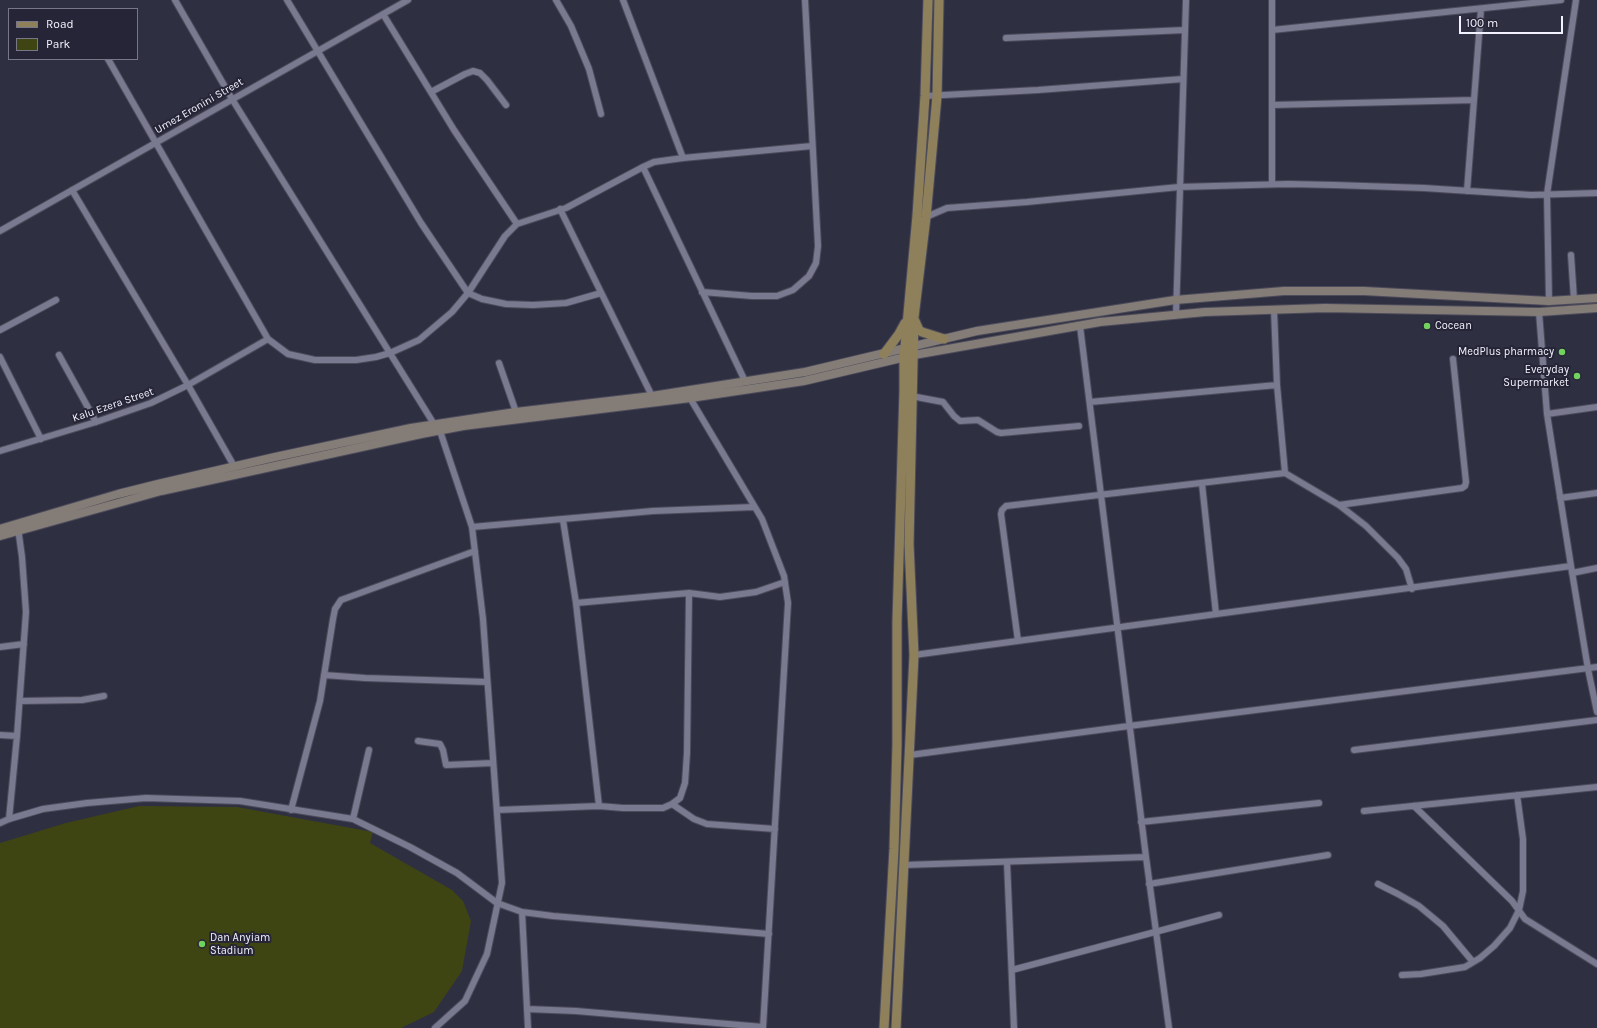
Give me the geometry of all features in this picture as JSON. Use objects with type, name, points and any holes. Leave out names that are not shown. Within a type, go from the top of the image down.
[{"type":"main road","points":[[896,1028],[914,655],[909,544],[914,351],[911,317],[925,96],[928,0]]},
{"type":"main road","points":[[884,1028],[896,781],[897,622],[904,354],[926,216],[937,96],[939,0]]},
{"type":"main road","points":[[0,529],[18,527],[161,491],[440,431],[471,425],[690,398],[804,381],[904,354],[944,339],[977,331],[1175,300],[1284,290],[1364,291],[1549,301],[1597,298]]},
{"type":"main road","points":[[1457,297],[1458,310]]},
{"type":"main road","points":[[914,351],[1100,322],[1205,312],[1325,308],[1538,312],[1597,308]]},
{"type":"main road","points":[[911,317],[919,330],[944,339]]},
{"type":"main road","points":[[884,354],[911,317]]},
{"type":"main road","points":[[0,536],[18,527],[118,494],[234,466],[434,424],[516,412],[652,396],[805,372],[884,354],[904,354]]},
{"type":"main road","points":[[896,781],[908,782]]},
{"type":"street","points":[[175,0],[232,99],[434,424]]},
{"type":"street","points":[[287,0],[319,50],[421,223],[468,293],[482,299],[506,304],[533,305],[566,303],[601,293]]},
{"type":"street","name":"Umez Eronini Street","points":[[0,231],[408,0]]},
{"type":"street","points":[[556,0],[571,26],[589,69],[601,114]]},
{"type":"street","points":[[623,0],[683,158]]},
{"type":"street","points":[[702,292],[752,296],[777,296],[793,290],[809,276],[816,263],[818,246],[805,0]]},
{"type":"street","points":[[1176,315],[1175,300],[1186,0]]},
{"type":"street","points":[[1272,0],[1272,184]]},
{"type":"street","points":[[1272,30],[1561,0]]},
{"type":"street","points":[[1549,301],[1547,194],[1576,0]]},
{"type":"street","points":[[1467,191],[1481,9]]},
{"type":"street","points":[[383,14],[431,92],[517,224]]},
{"type":"street","points":[[1006,38],[1185,30]]},
{"type":"street","points":[[109,60],[268,339],[288,354],[315,360],[356,360],[390,353],[419,340],[452,312],[468,293],[505,236],[517,224],[560,209],[594,194],[654,162],[812,146]]},
{"type":"street","points":[[431,92],[473,71],[480,73],[487,80],[506,105]]},
{"type":"street","points":[[925,96],[1038,90],[1183,79]]},
{"type":"street","points":[[1272,105],[1474,100]]},
{"type":"street","points":[[643,167],[745,381]]},
{"type":"street","points":[[926,216],[948,208],[1034,202],[1179,187],[1272,184],[1334,185],[1531,195],[1597,193]]},
{"type":"street","points":[[72,190],[188,385],[234,466]]},
{"type":"street","points":[[560,209],[652,396]]},
{"type":"street","points":[[1571,255],[1574,300]]},
{"type":"street","points":[[0,330],[56,300]]},
{"type":"street","points":[[1274,310],[1277,385],[1285,473]]},
{"type":"street","points":[[1538,312],[1548,414],[1560,498],[1588,669],[1597,712]]},
{"type":"street","points":[[1080,326],[1141,822],[1169,1028]]},
{"type":"street","name":"Kalu Ezera Street","points":[[0,451],[96,422],[151,403],[188,385],[268,339]]},
{"type":"street","points":[[58,355],[96,422]]},
{"type":"street","points":[[0,357],[41,439]]},
{"type":"street","points":[[1339,505],[1462,488],[1465,486],[1453,359]]},
{"type":"street","points":[[499,363],[516,412]]},
{"type":"street","points":[[1090,402],[1277,385]]},
{"type":"street","points":[[912,396],[942,402],[960,421],[978,420],[1001,433],[1079,426]]},
{"type":"street","points":[[527,1009],[576,1011],[763,1027],[788,603],[785,582],[762,518],[754,507],[690,398]]},
{"type":"street","points":[[1548,414],[1597,407]]},
{"type":"street","points":[[435,1028],[465,1001],[487,954],[502,883],[483,619],[472,527],[440,431]]},
{"type":"street","points":[[1018,640],[1002,510],[1006,506],[1285,473],[1339,505],[1366,526],[1398,558],[1406,569],[1412,589]]},
{"type":"street","points":[[1202,484],[1216,614]]},
{"type":"street","points":[[1560,498],[1597,493]]},
{"type":"street","points":[[472,527],[653,511],[754,507]]},
{"type":"street","points":[[563,520],[576,603],[599,806]]},
{"type":"street","points":[[9,819],[18,736],[26,612],[22,556],[18,527]]},
{"type":"street","points":[[291,810],[320,701],[335,609],[341,600],[474,551]]},
{"type":"street","points":[[914,655],[1018,640],[1412,589],[1597,568]]},
{"type":"street","points":[[576,603],[689,594],[720,597],[756,592],[785,582]]},
{"type":"street","points":[[496,810],[599,806],[623,808],[663,808],[680,798],[685,783],[687,753],[689,594]]},
{"type":"street","points":[[0,647],[24,644]]},
{"type":"street","points":[[910,755],[1597,667]]},
{"type":"street","points":[[324,675],[388,679],[487,682]]},
{"type":"street","points":[[20,701],[82,700],[104,696]]},
{"type":"street","points":[[1354,750],[1597,720]]},
{"type":"street","points":[[0,735],[18,736]]},
{"type":"street","points":[[418,741],[440,744],[443,750],[446,765],[493,763]]},
{"type":"street","points":[[353,819],[369,750]]},
{"type":"street","points":[[1364,811],[1597,786]]},
{"type":"street","points":[[1402,975],[1446,971],[1465,967],[1494,946],[1510,928],[1519,910],[1523,891],[1524,873],[1523,839],[1517,795]]},
{"type":"street","points":[[0,824],[9,819],[43,809],[86,803],[146,798],[240,801],[353,819],[410,847],[457,873],[498,903],[522,912],[553,916],[769,934]]},
{"type":"street","points":[[1141,822],[1319,803]]},
{"type":"street","points":[[672,804],[694,819],[707,824],[775,829]]},
{"type":"street","points":[[1414,806],[1512,901],[1525,919],[1597,964]]},
{"type":"street","points":[[1149,884],[1328,855]]},
{"type":"street","points":[[904,865],[1146,857]]},
{"type":"street","points":[[1007,862],[1014,1028]]},
{"type":"street","points":[[1378,884],[1419,906],[1443,926],[1473,962]]},
{"type":"street","points":[[522,912],[528,1028]]},
{"type":"street","points":[[1012,970],[1219,915]]},
{"type":"green space","points":[[139,806],[237,807],[373,832],[370,843],[452,890],[463,901],[471,921],[462,971],[434,1012],[401,1028],[0,1028],[0,843],[66,823]]},
{"type":"place","name":"Cocean","points":[[1427,326]]},
{"type":"place","name":"MedPlus pharmacy","points":[[1562,352]]},
{"type":"place","name":"Everyday Supermarket","points":[[1577,376]]},
{"type":"place","name":"Dan Anyiam Stadium","points":[[202,944]]}]
